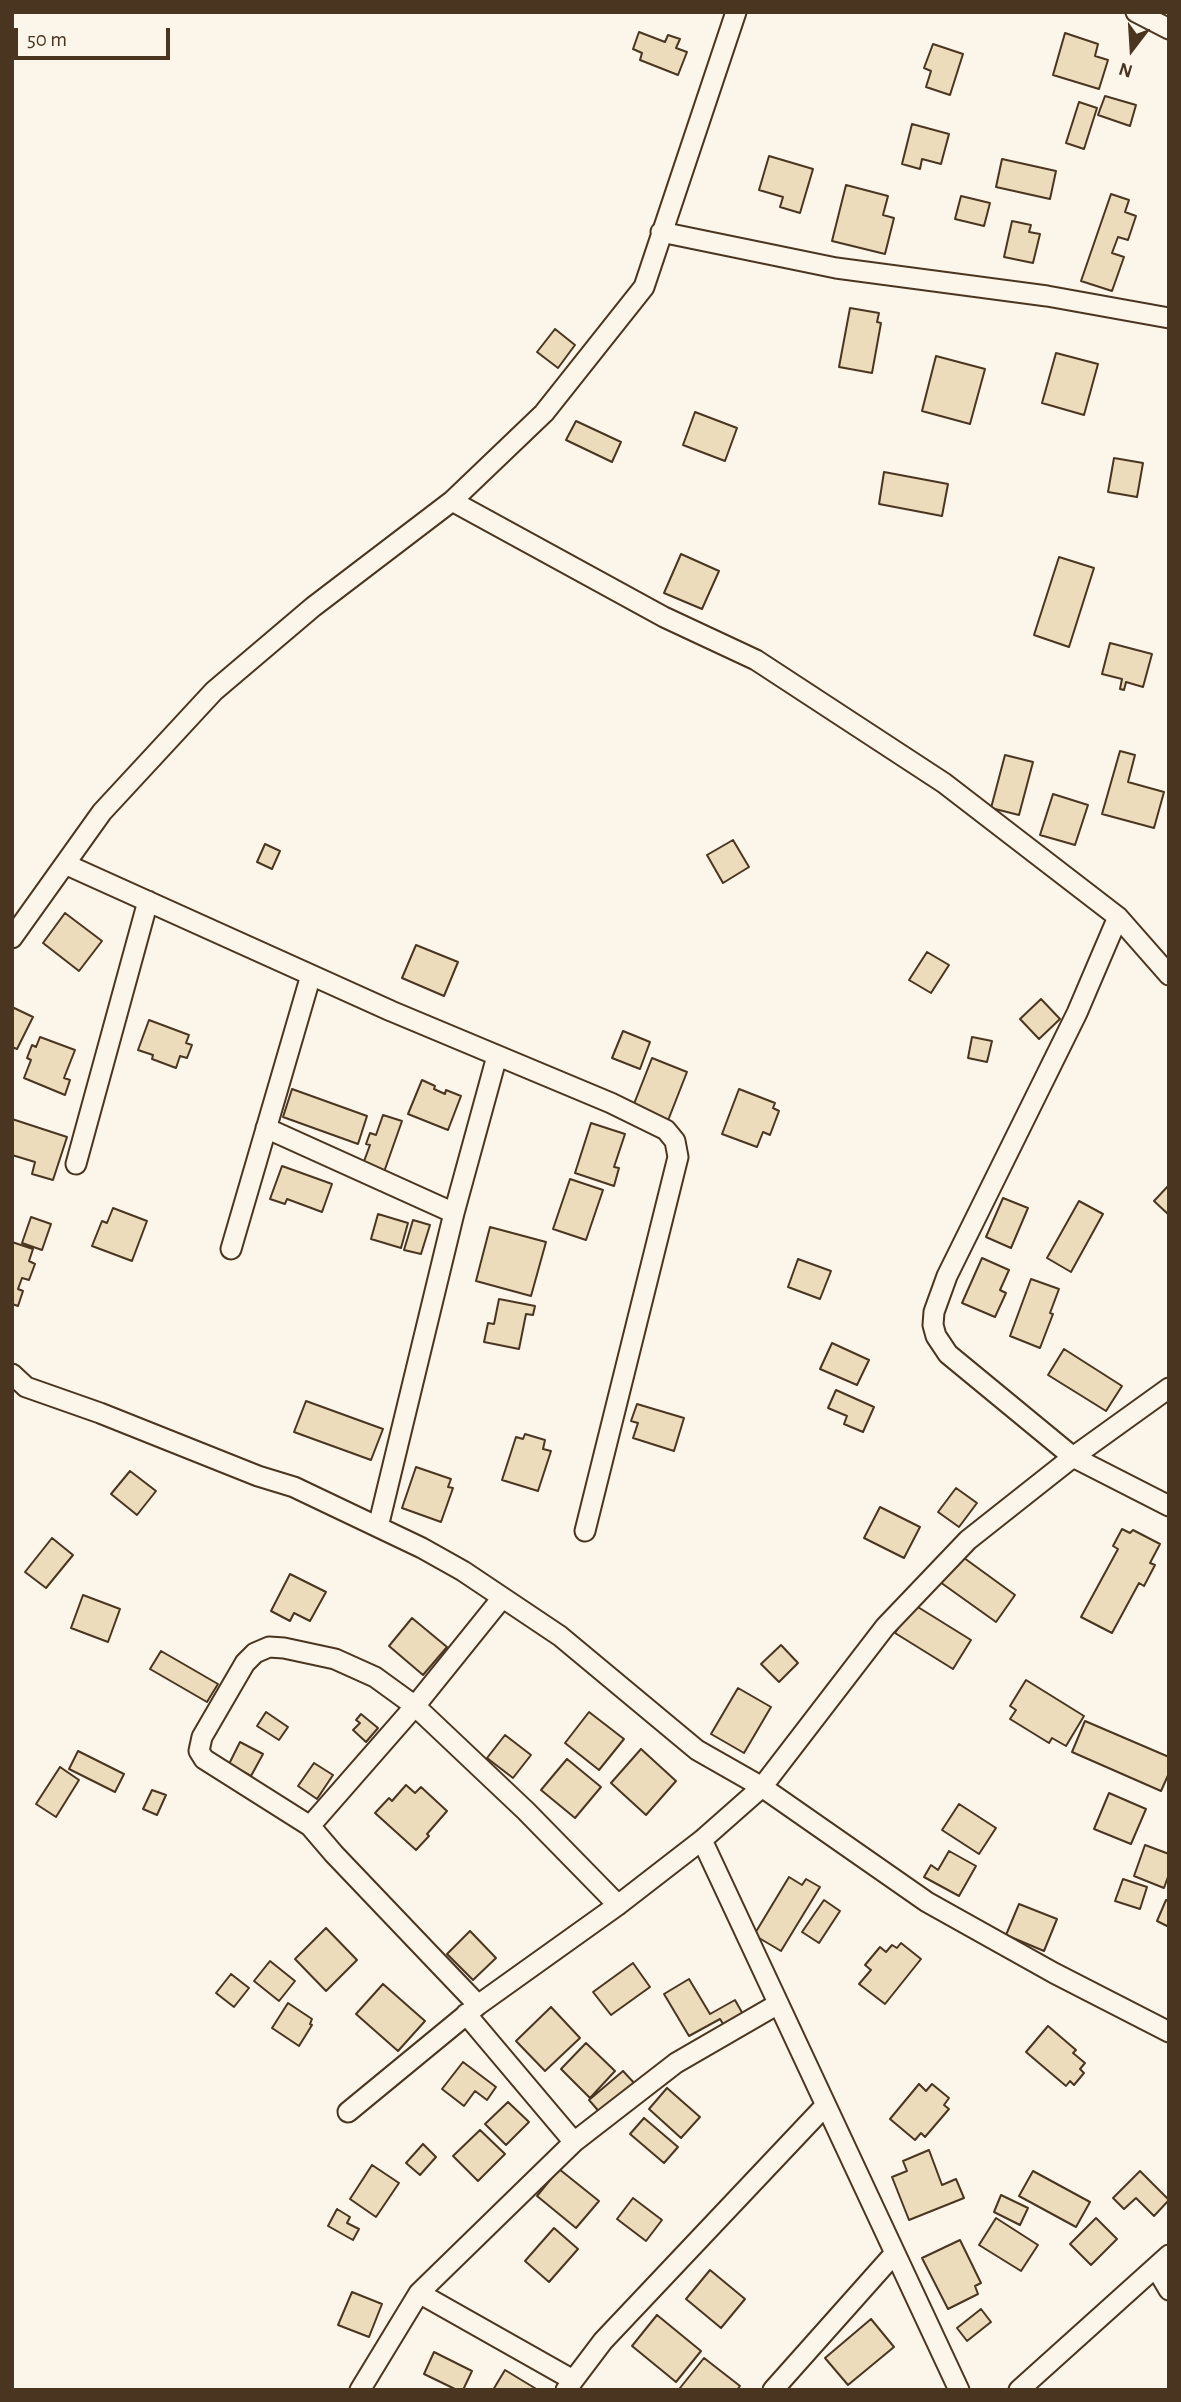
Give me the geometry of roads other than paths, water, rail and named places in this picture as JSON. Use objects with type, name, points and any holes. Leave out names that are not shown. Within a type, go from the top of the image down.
[{"type":"street","points":[[12,939],[102,812],[215,691],[313,607],[452,501],[544,413],[644,288],[736,12]]},
{"type":"street","points":[[1136,12],[1169,29]]},
{"type":"street","points":[[661,232],[836,268],[1047,296],[1169,318]]},
{"type":"street","points":[[452,501],[664,617],[756,660],[944,783],[1118,917],[1169,975]]},
{"type":"street","points":[[65,864],[311,975],[611,1103],[666,1130],[675,1141],[678,1157],[585,1531]]},
{"type":"street","points":[[76,1164],[148,901]]},
{"type":"street","points":[[1118,917],[1077,1013],[947,1276],[934,1312],[933,1325],[936,1336],[948,1354],[1073,1457],[1169,1506]]},
{"type":"street","points":[[231,1249],[311,975]]},
{"type":"street","points":[[378,1527],[454,1213],[497,1056]]},
{"type":"street","points":[[266,1128],[454,1213]]},
{"type":"street","points":[[12,1374],[26,1387],[100,1413],[258,1476],[294,1487],[422,1548],[463,1571],[560,1636],[697,1750],[762,1787],[927,1902],[1054,1973],[1169,2032]]},
{"type":"street","points":[[348,2112],[472,2009],[618,1905],[702,1840],[762,1787],[885,1627],[968,1540],[1073,1457],[1169,1388]]},
{"type":"street","points":[[310,1826],[415,1706],[502,1598]]},
{"type":"street","points":[[574,2142],[472,2009],[310,1826],[204,1759],[199,1751],[202,1737],[245,1663],[255,1653],[269,1647],[284,1648],[335,1659],[375,1677],[415,1706],[526,1811],[618,1905]]},
{"type":"street","points":[[702,1840],[958,2390]]},
{"type":"street","points":[[360,2390],[419,2292],[574,2142],[676,2063],[778,2004]]},
{"type":"street","points":[[419,2292],[570,2385],[603,2341],[825,2106]]},
{"type":"street","points":[[773,2390],[895,2253]]},
{"type":"street","points":[[1019,2390],[1162,2262],[1169,2290]]}]
